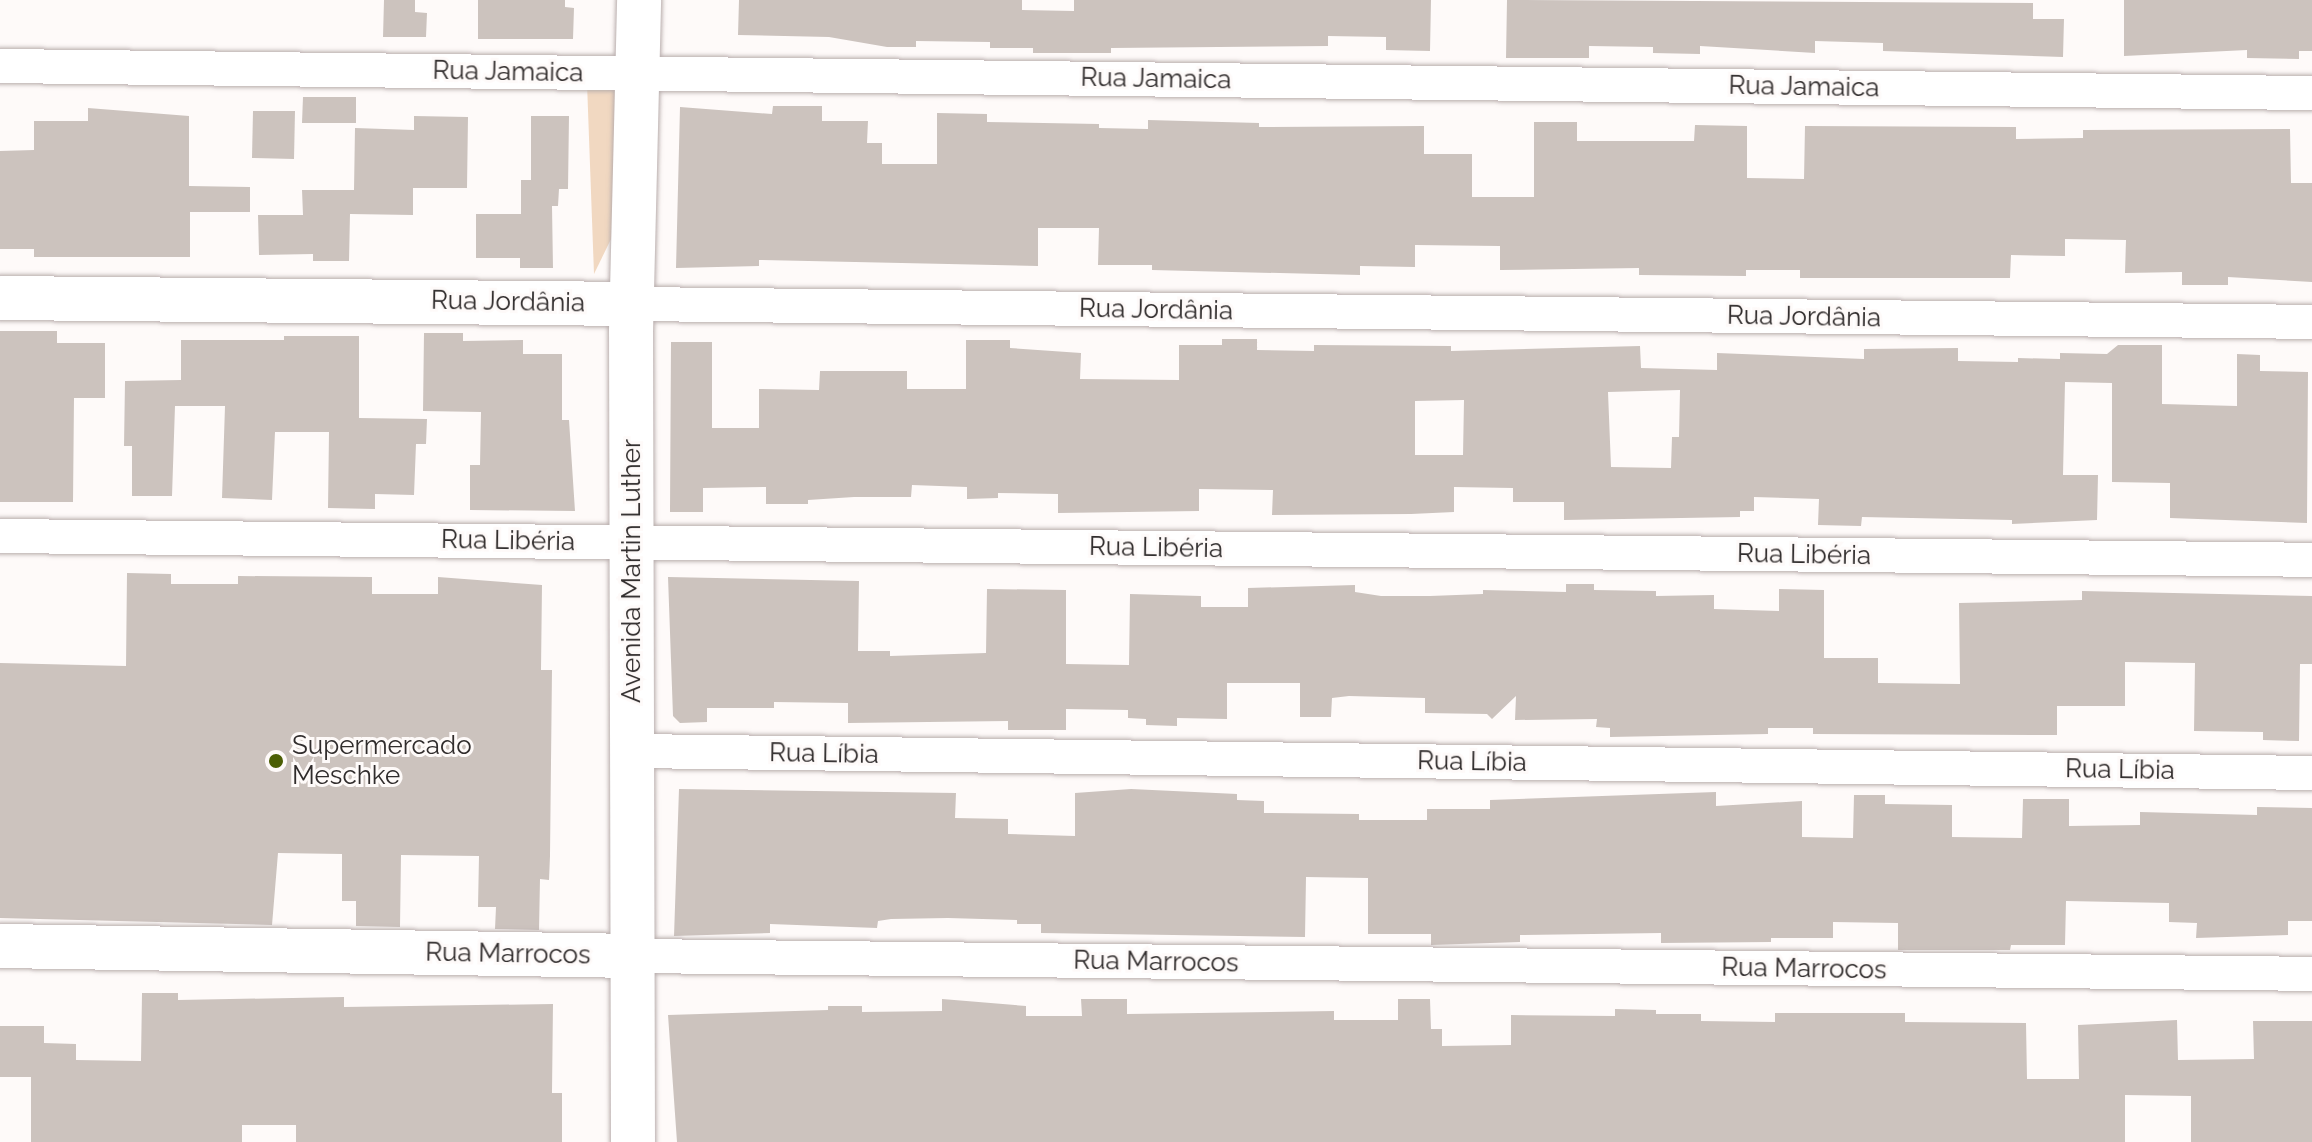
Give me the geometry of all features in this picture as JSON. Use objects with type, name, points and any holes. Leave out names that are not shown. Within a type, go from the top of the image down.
[{"type":"street","name":"Avenida Martin Luther","points":[[633,1142],[632,304],[639,0]]},
{"type":"street","name":"Rua Jamaica","points":[[0,66],[2312,93]]},
{"type":"street","name":"Rua Jordânia","points":[[0,298],[2312,322]]},
{"type":"street","name":"Rua Libéria","points":[[0,536],[2312,560]]},
{"type":"street","name":"Rua Líbia","points":[[633,751],[2312,773]]},
{"type":"street","name":"Rua Marrocos","points":[[0,946],[2312,974]]},
{"type":"shaded area","points":[[587,83],[630,84],[613,235],[594,274]]},
{"type":"building","points":[[384,0],[415,0],[415,12],[427,13],[426,37],[383,37]]},
{"type":"building","points":[[478,0],[565,0],[565,7],[574,8],[573,39],[478,39]]},
{"type":"building","points":[[739,0],[1022,0],[1022,10],[1074,11],[1074,0],[1431,0],[1430,51],[1386,50],[1386,37],[1328,36],[1328,46],[1111,48],[1111,53],[1033,53],[1033,48],[990,48],[990,42],[916,41],[916,47],[887,47],[829,37],[738,35]]},
{"type":"building","points":[[1507,0],[2033,3],[2033,19],[2064,19],[2063,57],[1883,51],[1883,43],[1815,41],[1815,53],[1700,46],[1700,54],[1653,53],[1653,47],[1589,46],[1589,58],[1506,58]]},
{"type":"building","points":[[2124,0],[2312,0],[2312,51],[2299,51],[2299,59],[2247,58],[2247,50],[2124,56]]},
{"type":"building","points":[[303,97],[356,97],[356,123],[302,123]]},
{"type":"building","points":[[773,106],[822,106],[822,121],[868,121],[867,143],[882,143],[882,164],[937,164],[937,113],[987,114],[987,122],[1099,124],[1099,128],[1148,129],[1148,120],[1259,123],[1259,127],[1424,126],[1424,154],[1472,154],[1472,197],[1534,197],[1534,122],[1577,122],[1577,141],[1694,141],[1695,125],[1747,126],[1747,178],[1804,179],[1805,126],[2016,127],[2016,139],[2083,138],[2083,130],[2290,129],[2291,183],[2312,183],[2312,282],[2228,277],[2228,285],[2182,285],[2182,272],[2125,273],[2126,240],[2065,239],[2065,256],[2011,255],[2010,278],[1800,278],[1800,270],[1746,270],[1746,276],[1639,275],[1639,268],[1500,270],[1500,246],[1415,245],[1415,267],[1360,266],[1360,275],[1152,270],[1152,265],[1098,265],[1099,228],[1038,228],[1038,266],[759,260],[759,266],[676,268],[680,107],[772,114]]},
{"type":"building","points":[[88,108],[189,116],[189,186],[250,187],[250,212],[190,212],[190,257],[34,257],[34,249],[0,249],[0,151],[34,150],[34,121],[88,121]]},
{"type":"building","points":[[253,111],[295,111],[294,159],[252,158]]},
{"type":"building","points":[[414,116],[468,117],[467,188],[413,188],[413,215],[350,214],[349,261],[313,261],[313,254],[259,255],[258,215],[303,215],[302,190],[354,190],[355,128],[414,130]]},
{"type":"building","points":[[531,116],[569,116],[568,189],[559,189],[558,206],[552,206],[553,268],[520,268],[520,258],[476,258],[476,214],[521,214],[521,180],[531,180]]},
{"type":"building","points":[[0,331],[57,331],[57,343],[105,343],[105,398],[74,398],[73,502],[0,502]]},
{"type":"building","points":[[424,333],[463,333],[463,341],[523,340],[523,354],[562,354],[562,420],[569,420],[575,511],[470,510],[470,465],[480,465],[481,412],[423,411]]},
{"type":"building","points":[[284,336],[359,336],[359,418],[427,419],[426,444],[416,444],[414,495],[375,494],[375,509],[328,508],[329,432],[275,432],[272,500],[222,498],[225,406],[175,406],[172,496],[132,496],[132,446],[124,446],[125,381],[181,380],[181,340],[284,340]]},
{"type":"building","points":[[1222,339],[1257,339],[1257,350],[1314,351],[1314,345],[1451,346],[1451,351],[1640,346],[1641,368],[1717,370],[1717,353],[1864,359],[1864,349],[1958,348],[1958,361],[2018,362],[2018,358],[2060,359],[2060,353],[2107,354],[2118,345],[2162,345],[2162,404],[2237,406],[2237,354],[2260,355],[2260,371],[2308,372],[2307,523],[2170,518],[2170,483],[2112,482],[2112,383],[2065,382],[2063,475],[2098,475],[2097,520],[2012,524],[2012,520],[1862,517],[1861,526],[1818,525],[1819,499],[1754,497],[1754,511],[1740,511],[1740,517],[1564,520],[1564,502],[1513,502],[1513,488],[1454,487],[1454,512],[1411,514],[1272,515],[1273,490],[1199,489],[1199,511],[1058,513],[1058,494],[998,493],[998,498],[967,499],[967,487],[912,485],[911,497],[808,500],[808,504],[766,504],[766,487],[703,488],[703,512],[670,512],[671,342],[712,342],[712,428],[759,428],[759,389],[819,390],[820,371],[907,371],[907,389],[966,389],[966,340],[1010,340],[1010,348],[1081,353],[1080,379],[1179,380],[1179,345],[1222,345]],"holes":[[[1680,390],[1679,437],[1672,437],[1671,468],[1611,467],[1608,392]],[[1464,400],[1463,455],[1415,455],[1415,401]]]},
{"type":"building","name":"Supermercado Meschke","points":[[127,573],[171,574],[171,584],[238,584],[238,576],[372,577],[372,594],[438,594],[438,577],[542,585],[541,670],[552,670],[549,880],[540,879],[539,930],[495,929],[496,907],[478,907],[479,856],[401,855],[400,927],[356,926],[356,901],[342,901],[342,854],[278,853],[272,925],[0,918],[0,663],[126,666]]},
{"type":"building","points":[[668,577],[859,581],[858,651],[890,651],[890,656],[986,653],[987,589],[1066,590],[1066,664],[1129,665],[1130,594],[1201,596],[1201,607],[1248,607],[1248,588],[1355,585],[1355,592],[1381,596],[1430,596],[1483,594],[1483,590],[1566,592],[1566,584],[1594,584],[1594,590],[1656,591],[1656,596],[1714,595],[1714,609],[1779,611],[1779,589],[1824,590],[1824,658],[1878,658],[1878,683],[1960,684],[1959,603],[2082,600],[2082,591],[2312,596],[2312,664],[2300,664],[2299,741],[2263,740],[2263,732],[2194,731],[2195,663],[2125,662],[2125,706],[2057,706],[2057,735],[1813,734],[1813,728],[1768,728],[1768,734],[1610,737],[1610,728],[1596,727],[1597,719],[1515,720],[1516,696],[1492,719],[1487,714],[1425,713],[1425,698],[1349,696],[1332,698],[1331,717],[1300,717],[1300,683],[1227,683],[1227,719],[1177,718],[1177,726],[1146,725],[1146,719],[1128,718],[1128,710],[1066,709],[1066,730],[1008,730],[1008,721],[848,723],[848,703],[774,702],[774,708],[707,708],[707,722],[680,723],[673,716]]},
{"type":"building","points":[[679,789],[956,793],[955,818],[1008,819],[1008,834],[1075,836],[1075,793],[1131,789],[1237,794],[1237,800],[1264,801],[1264,813],[1359,814],[1359,820],[1427,820],[1427,809],[1490,809],[1490,800],[1716,792],[1716,806],[1802,801],[1802,837],[1853,838],[1854,795],[1885,795],[1885,804],[1952,805],[1952,837],[2022,838],[2023,799],[2069,799],[2069,826],[2140,825],[2140,812],[2257,815],[2257,807],[2312,808],[2312,921],[2288,921],[2288,935],[2196,938],[2197,923],[2169,922],[2169,903],[2066,901],[2065,945],[2011,945],[2010,950],[1898,950],[1898,923],[1833,922],[1833,938],[1771,938],[1771,942],[1661,943],[1661,933],[1520,935],[1520,942],[1431,945],[1431,934],[1368,934],[1368,878],[1306,877],[1305,937],[1041,933],[1041,924],[1017,924],[1017,920],[948,918],[891,919],[878,921],[877,928],[770,924],[770,933],[674,936]]},
{"type":"building","points":[[142,993],[178,993],[178,1000],[344,997],[344,1007],[553,1004],[552,1093],[562,1093],[562,1142],[296,1142],[296,1125],[242,1125],[242,1142],[31,1142],[31,1077],[0,1077],[0,1026],[44,1026],[44,1043],[76,1044],[76,1060],[141,1061]]},
{"type":"building","points":[[942,999],[1026,1006],[1026,1016],[1082,1016],[1081,999],[1127,999],[1127,1014],[1334,1011],[1334,1020],[1398,1020],[1398,999],[1430,999],[1431,1029],[1442,1029],[1442,1046],[1511,1045],[1511,1015],[1615,1016],[1615,1009],[1656,1010],[1656,1014],[1701,1014],[1701,1021],[1775,1022],[1775,1013],[1905,1013],[1905,1022],[2026,1023],[2027,1079],[2079,1079],[2078,1025],[2177,1020],[2178,1060],[2254,1059],[2253,1021],[2312,1021],[2312,1142],[2191,1142],[2191,1096],[2125,1095],[2125,1142],[677,1142],[668,1015],[828,1010],[828,1006],[862,1006],[862,1012],[942,1011]]},
{"type":"place","name":"Supermercado Meschke","points":[[276,761]]}]
